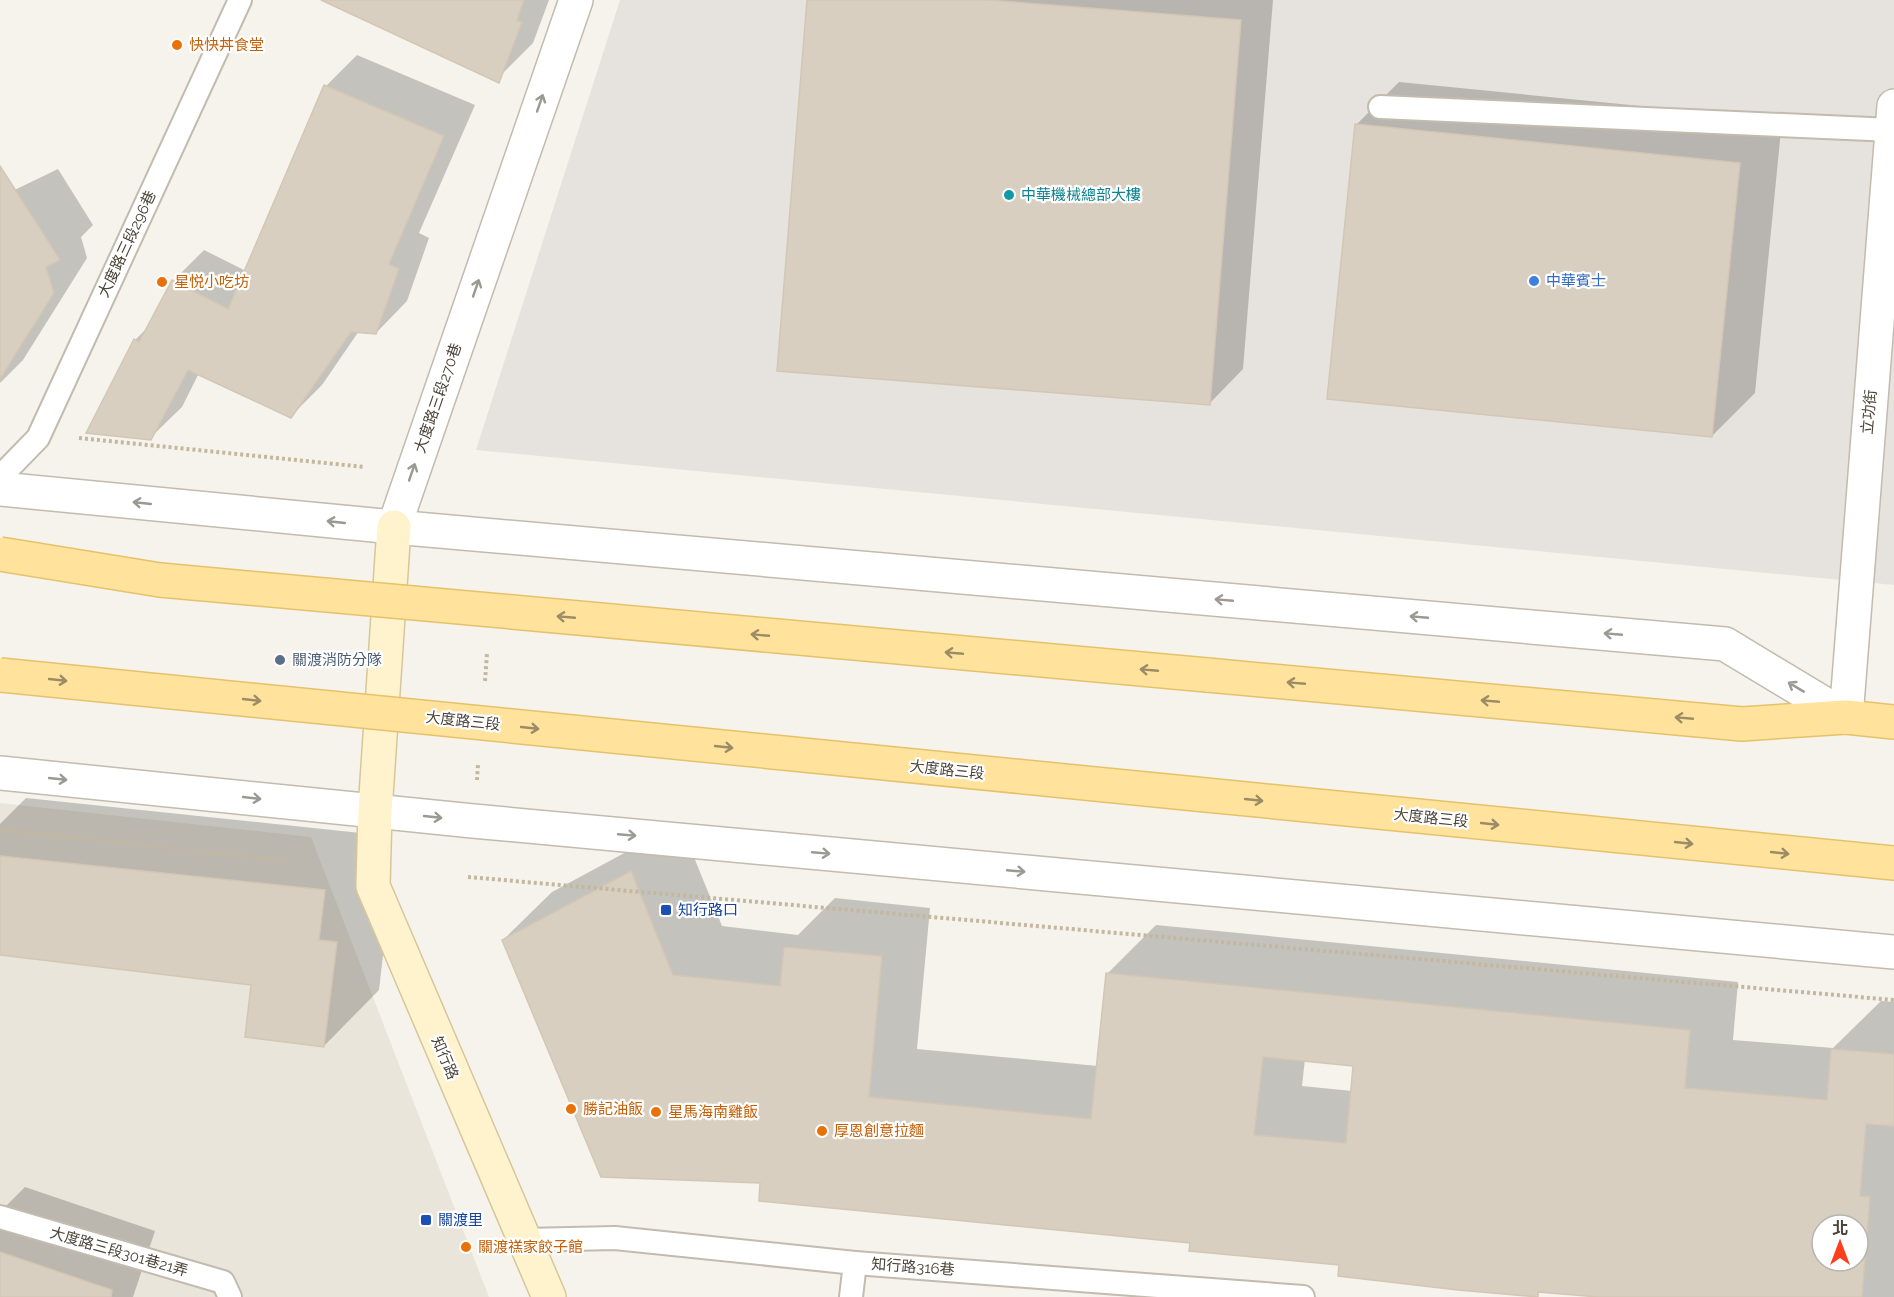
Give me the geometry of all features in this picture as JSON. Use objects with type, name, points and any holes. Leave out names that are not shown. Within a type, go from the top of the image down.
[{"type":"main road","points":[[0,554],[160,580],[1742,724],[1846,717],[1894,722]]},
{"type":"main road","name":"大度路三段","points":[[0,675],[1894,863]]},
{"type":"street","name":"大度路三段270巷","points":[[375,811],[394,527],[576,0]]},
{"type":"street","name":"立功街","points":[[1846,717],[1893,118]]},
{"type":"street","points":[[0,489],[394,527],[1725,644],[1846,717]]},
{"type":"street","points":[[0,773],[375,811],[1894,952]]},
{"type":"street","name":"知行路","points":[[375,811],[373,886],[549,1297]]},
{"type":"lane","name":"大度路三段296巷","points":[[0,477],[38,438],[240,0]]},
{"type":"lane","points":[[1380,107],[1893,118]]},
{"type":"lane","name":"大度路三段301巷21弄","points":[[0,1217],[222,1282],[230,1297]]},
{"type":"lane","name":"知行路316巷","points":[[524,1240],[615,1238],[1130,1290],[1303,1297]]},
{"type":"lane","points":[[851,1297],[855,1263]]},
{"type":"path","points":[[76,438],[365,467]]},
{"type":"path","points":[[484,687],[488,641]]},
{"type":"path","points":[[477,781],[478,758]]},
{"type":"path","points":[[0,830],[291,861]]},
{"type":"path","points":[[468,877],[1894,1000]]},
{"type":"shaded area","points":[[620,0],[1894,0],[1894,585],[476,450]]},
{"type":"shaded area","points":[[0,803],[311,837],[489,1297],[0,1297]]},
{"type":"building","points":[[321,0],[524,0],[517,20],[522,22],[499,83]]},
{"type":"building","name":"中華機械總部大樓","points":[[807,0],[988,0],[1241,20],[1210,405],[777,371]]},
{"type":"building","points":[[324,85],[444,136],[389,264],[399,269],[376,334],[351,332],[291,418],[188,370],[151,440],[86,433],[134,339],[139,342],[172,280],[228,309]]},
{"type":"building","name":"中華賓士","points":[[1355,124],[1740,163],[1712,437],[1327,399]]},
{"type":"building","points":[[0,166],[60,260],[46,267],[54,293],[0,379]]},
{"type":"building","points":[[0,856],[325,890],[319,940],[337,942],[324,1047],[245,1037],[251,985],[0,955]]},
{"type":"building","points":[[631,871],[673,975],[780,986],[784,947],[882,956],[869,1097],[1091,1119],[1106,973],[1690,1030],[1685,1088],[1827,1100],[1831,1049],[1894,1054],[1894,1126],[1866,1124],[1860,1196],[1870,1197],[1869,1213],[1810,1213],[1810,1273],[1864,1273],[1862,1297],[1598,1297],[1538,1292],[1538,1297],[1458,1290],[1338,1276],[1339,1265],[1189,1251],[1190,1243],[759,1201],[760,1183],[601,1177],[502,940]],"holes":[[[1263,1057],[1353,1066],[1346,1143],[1254,1135]]]},
{"type":"building","points":[[0,1252],[112,1290],[111,1297],[0,1297]]},
{"type":"place","name":"快快丼食堂","points":[[177,45]]},
{"type":"place","name":"中華機械總部大樓","points":[[1009,195]]},
{"type":"place","name":"中華賓士","points":[[1534,281]]},
{"type":"place","name":"星悦小吃坊","points":[[162,282]]},
{"type":"place","name":"關渡消防分隊","points":[[280,660]]},
{"type":"place","name":"知行路口","points":[[666,910]]},
{"type":"place","name":"勝記油飯","points":[[571,1109]]},
{"type":"place","name":"星馬海南雞飯","points":[[656,1112]]},
{"type":"place","name":"厚恩創意拉麵","points":[[822,1131]]},
{"type":"place","name":"關渡里","points":[[426,1220]]},
{"type":"place","name":"關渡禚家餃子館","points":[[466,1247]]}]
